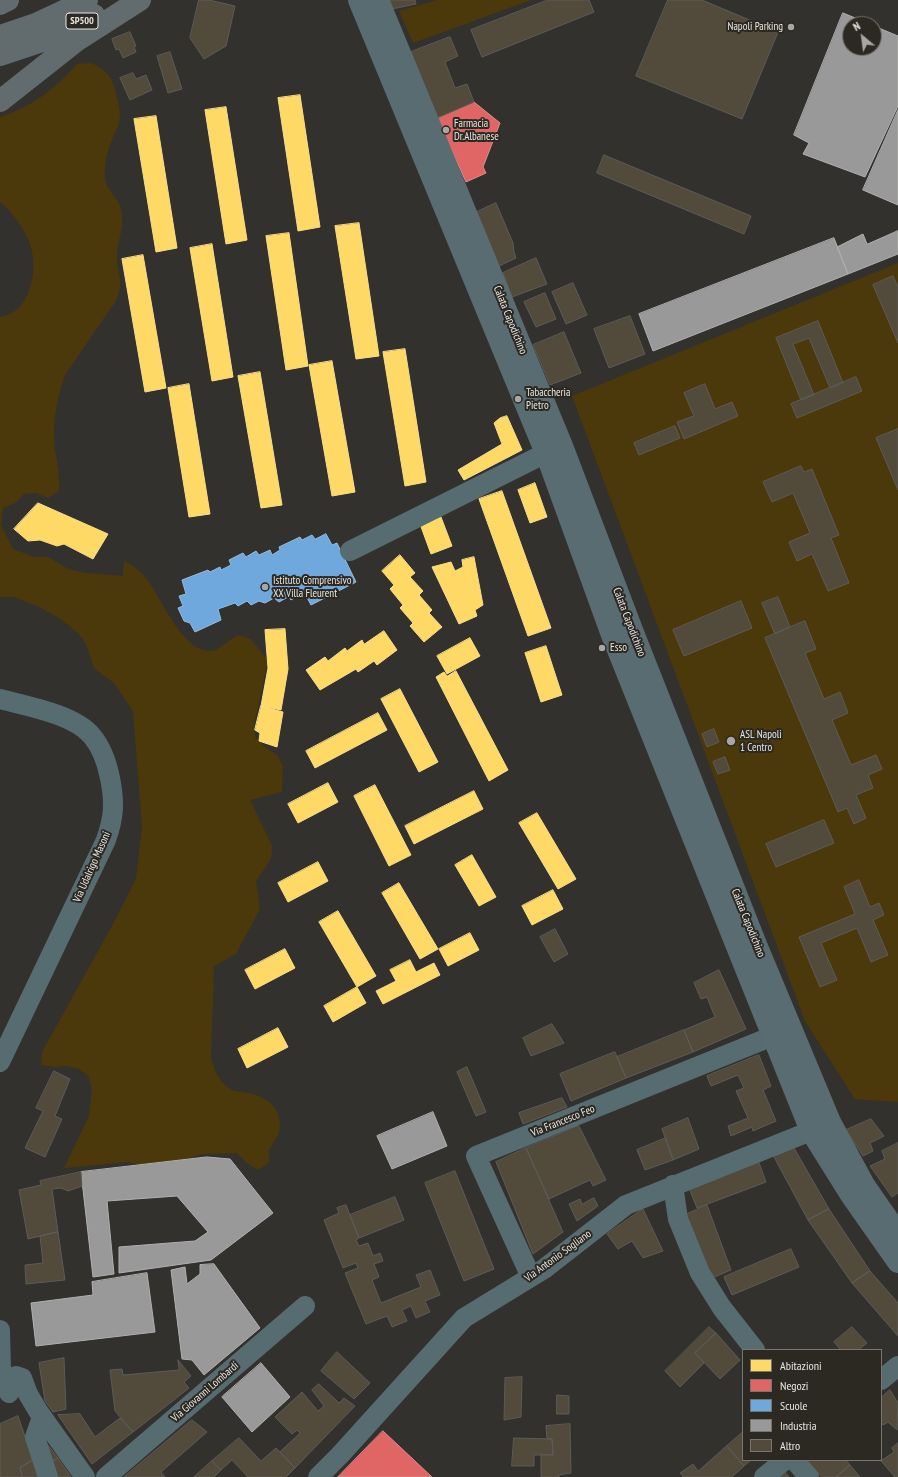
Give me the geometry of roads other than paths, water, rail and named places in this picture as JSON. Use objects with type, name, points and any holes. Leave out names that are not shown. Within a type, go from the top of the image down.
[{"type":"highway","points":[[0,4],[8,0]]},
{"type":"highway","name":"SP500","points":[[0,36],[36,24],[87,0]]},
{"type":"highway","name":"SP500","points":[[0,55],[42,41],[101,12],[121,0]]},
{"type":"highway","points":[[0,101],[76,41],[140,0]]},
{"type":"main road","name":"Calata Capodichino","points":[[359,0],[632,630],[752,934],[830,1122],[864,1185],[898,1234]]},
{"type":"main road","name":"Calata Capodichino","points":[[378,0],[554,450],[612,635],[811,1131],[851,1195],[898,1262]]},
{"type":"main road","name":"Via Antonio Sogliano","points":[[811,1131],[830,1122]]},
{"type":"street","points":[[350,551],[554,450]]},
{"type":"street","name":"Via Udalrigo Masoni","points":[[0,699],[61,717],[77,724],[91,735],[98,745],[107,765],[113,804],[113,820],[106,840],[0,1062]]},
{"type":"street","name":"Via Francesco Feo","points":[[531,1277],[476,1156],[773,1036]]},
{"type":"street","name":"Via Antonio Sogliano","points":[[318,1477],[340,1455],[464,1318],[544,1269],[626,1204],[811,1131]]},
{"type":"street","points":[[673,1185],[678,1219],[700,1273],[722,1308],[754,1349]]},
{"type":"street","name":"Via Giovanni Lombardi","points":[[106,1477],[305,1306]]},
{"type":"street","points":[[1,1337],[1,1370],[12,1388],[40,1414],[85,1477]]},
{"type":"street","points":[[40,1414],[35,1437],[48,1477]]},
{"type":"street","points":[[764,1477],[784,1461]]},
{"type":"street","points":[[795,1461],[809,1477]]},
{"type":"place","name":"Napoli Parking","points":[[791,27]]},
{"type":"place","name":"Farmacia Dr.Albanese","points":[[446,130]]},
{"type":"place","name":"Tabaccheria Pietro","points":[[518,399]]},
{"type":"place","name":"Istituto Comprensivo XX Villa Fleurent","points":[[265,587]]},
{"type":"place","name":"Esso","points":[[602,648]]},
{"type":"place","name":"ASL Napoli 1 Centro","points":[[731,741]]}]
